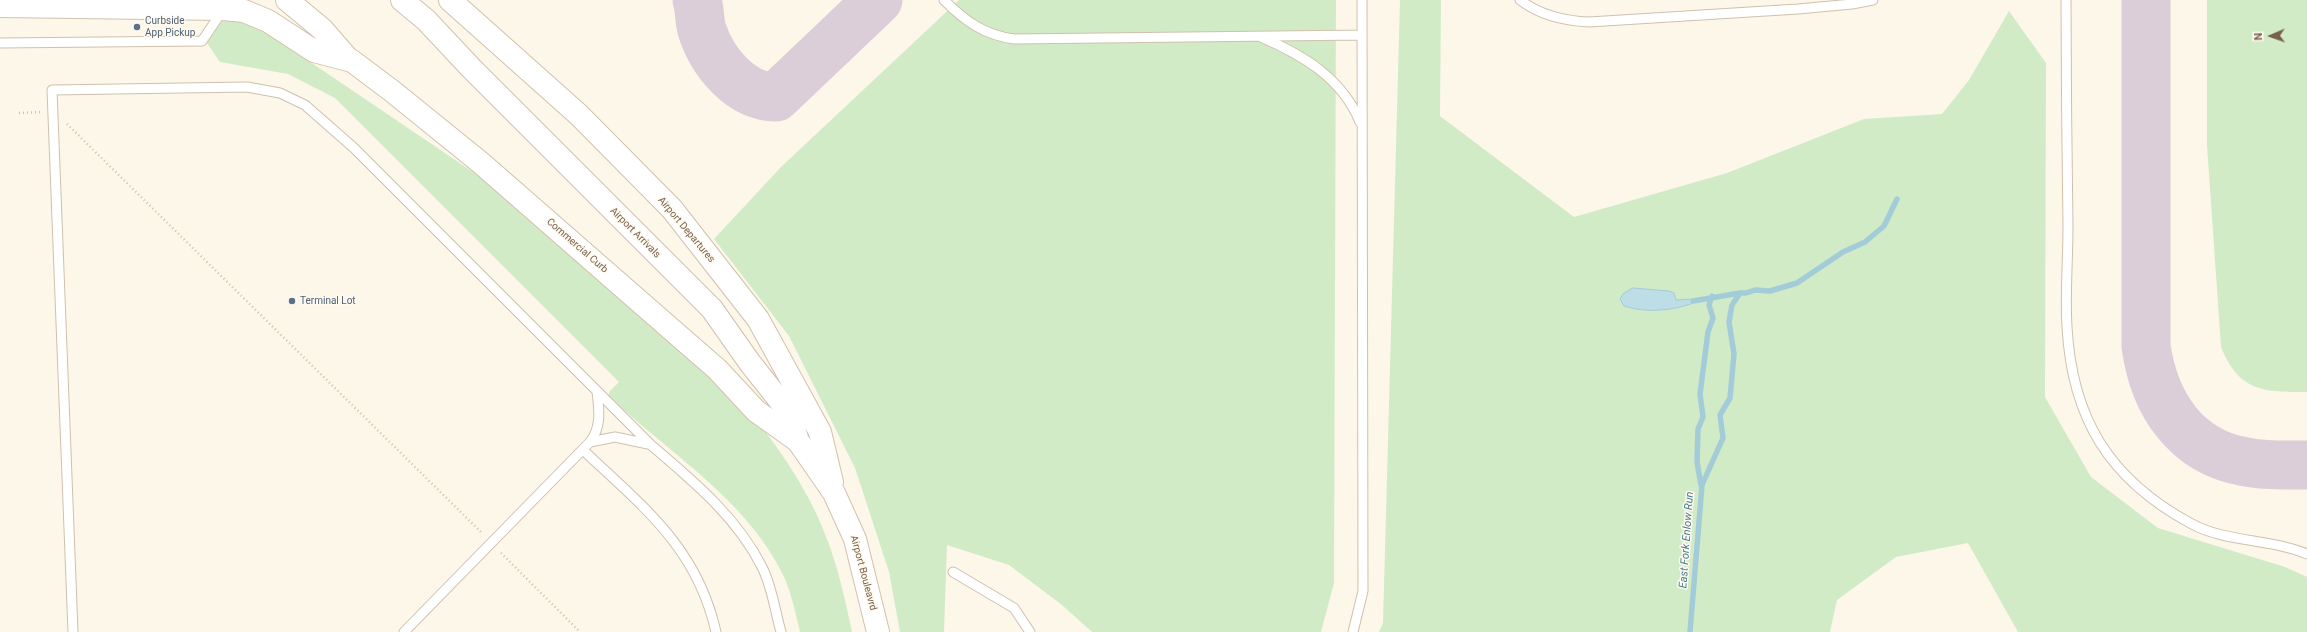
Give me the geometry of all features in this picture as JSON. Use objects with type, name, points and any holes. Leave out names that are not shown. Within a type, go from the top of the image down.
[{"type":"street","name":"Commercial Curb","points":[[287,0],[322,29],[349,60],[392,91],[481,163],[717,369],[756,411],[798,441]]},
{"type":"street","name":"Airport Arrivals","points":[[402,0],[426,20],[472,69],[712,309],[750,363],[788,410],[798,441],[834,493]]},
{"type":"street","name":"Airport Departures","points":[[450,0],[579,115],[672,209],[758,319],[820,432],[834,493]]},
{"type":"street","name":"Commercial Curb","points":[[0,6],[223,9],[244,11],[268,21],[314,51],[349,60]]},
{"type":"street","name":"Airport Bouleavrd","points":[[834,493],[856,540],[878,632]]},
{"type":"lane","points":[[944,0],[968,22],[986,33],[1014,40],[1362,35]]},
{"type":"lane","points":[[1353,632],[1363,591],[1362,0]]},
{"type":"lane","points":[[1520,0],[1550,17],[1574,22],[1589,22],[1820,7],[1874,0]]},
{"type":"lane","points":[[2066,0],[2067,328],[2076,389],[2091,428],[2115,465],[2128,479],[2145,494],[2190,523],[2220,535],[2307,554]]},
{"type":"lane","points":[[0,43],[202,41],[223,9]]},
{"type":"lane","points":[[1258,36],[1298,55],[1330,78],[1351,103],[1362,127]]},
{"type":"lane","points":[[73,632],[52,90],[247,87],[280,93],[305,105],[354,148],[651,445],[693,481],[740,530],[762,568],[780,632]]},
{"type":"lane","points":[[404,632],[590,442],[596,434],[599,424],[597,391]]},
{"type":"lane","points":[[590,442],[615,437],[636,440],[651,445]]},
{"type":"lane","points":[[583,450],[673,538],[690,564],[702,587],[716,632]]},
{"type":"lane","points":[[953,572],[1014,608],[1030,632]]},
{"type":"path","points":[[19,113],[54,112],[492,543],[580,632]]},
{"type":"green space","points":[[959,0],[1336,0],[1334,583],[1321,632],[1092,632],[1062,605],[1009,565],[947,545],[944,632],[900,632],[889,572],[855,468],[789,336],[714,239],[781,167]]},
{"type":"green space","points":[[1400,0],[1441,0],[1440,116],[1574,217],[1727,173],[1864,119],[1942,114],[1969,80],[2009,11],[2046,63],[2045,397],[2091,477],[2158,528],[2285,567],[2307,577],[2307,632],[2018,632],[1968,543],[1896,557],[1837,600],[1830,632],[1379,632],[1383,623]]},
{"type":"green space","points":[[2207,0],[2307,0],[2307,392],[2266,390],[2245,381],[2236,373],[2228,362],[2221,347],[2207,145]]},
{"type":"green space","points":[[222,19],[238,20],[260,28],[476,174],[534,219],[748,409],[791,469],[818,517],[830,546],[844,595],[852,632],[800,632],[794,606],[785,579],[769,551],[750,525],[729,501],[609,396],[609,392],[619,382],[335,98],[288,74],[220,62],[207,43]]},
{"type":"water","points":[[1633,288],[1669,291],[1674,293],[1676,300],[1692,299],[1693,301],[1691,304],[1666,310],[1641,310],[1624,306],[1620,299],[1623,294]]},
{"type":"waterway","name":"East Fork Enlow Run","points":[[1690,632],[1702,485],[1723,438],[1720,415],[1730,398],[1734,354],[1729,322],[1732,305],[1740,293],[1755,290],[1770,291],[1797,283],[1843,252],[1865,242],[1884,226],[1897,199]]},
{"type":"waterway","points":[[1693,301],[1740,293]]},
{"type":"waterway","points":[[1701,485],[1697,462],[1698,429],[1703,417],[1700,394],[1708,332],[1713,318],[1709,305],[1712,296]]},
{"type":"taxiway","points":[[697,0],[702,30],[720,65],[739,84],[751,91],[776,97],[878,0]]},
{"type":"taxiway","points":[[2146,0],[2146,346],[2156,387],[2176,422],[2190,436],[2206,448],[2225,456],[2246,462],[2269,465],[2307,465]]},
{"type":"place","name":"Curbside App Pickup","points":[[137,27]]},
{"type":"place","name":"Terminal Lot","points":[[292,301]]}]
